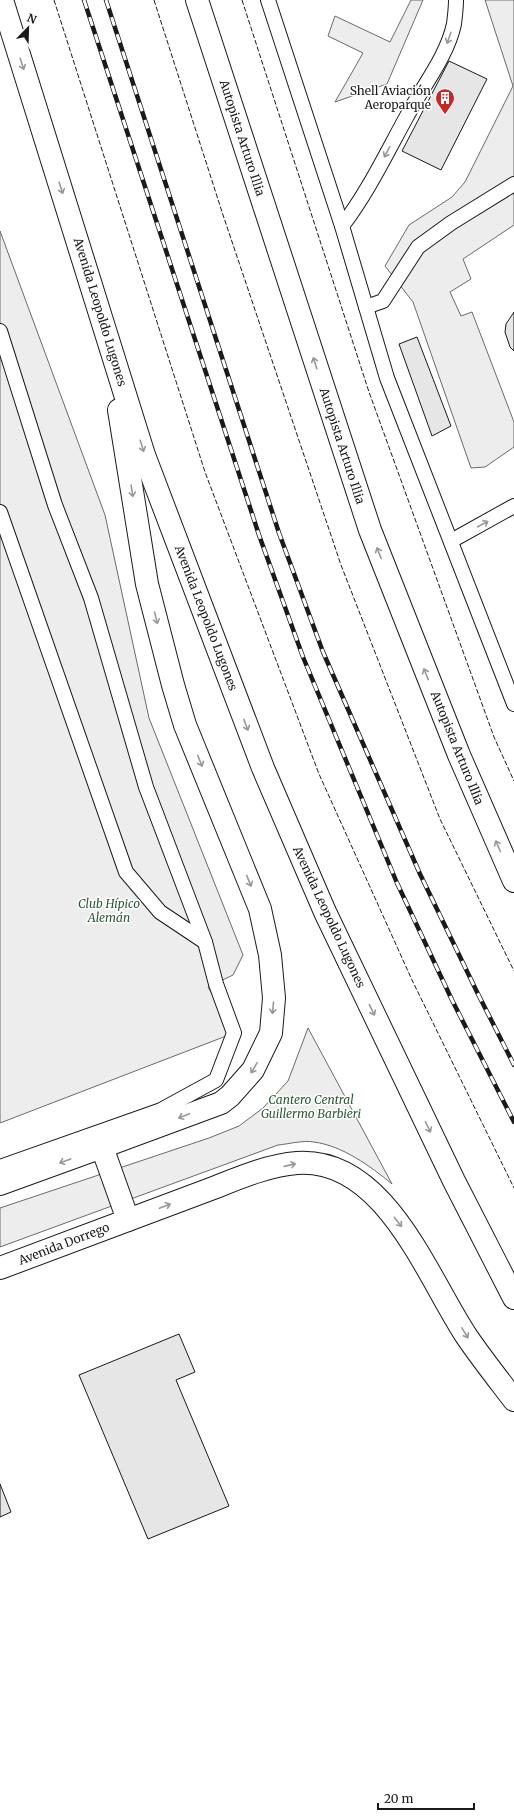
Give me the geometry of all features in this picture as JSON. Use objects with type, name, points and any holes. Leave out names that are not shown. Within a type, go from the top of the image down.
[{"type":"main road","name":"Avenida Leopoldo Lugones","points":[[2,0],[106,328],[144,455],[263,768],[325,912],[454,1181],[514,1298]]},
{"type":"main road","name":"Autopista Arturo Illia","points":[[197,0],[370,530],[459,755],[514,881]]},
{"type":"main road","points":[[0,1184],[102,1148],[220,1102],[230,1096],[253,1070],[271,1033],[274,998],[270,955],[260,909],[185,725],[173,685],[149,591],[106,328]]},
{"type":"main road","points":[[102,1148],[128,1220]]},
{"type":"main road","name":"Avenida Dorrego","points":[[0,1268],[252,1173],[297,1163],[326,1166],[357,1179],[382,1202],[404,1229],[467,1337],[514,1400]]},
{"type":"lane","points":[[268,0],[342,226],[387,378],[452,541],[514,704]]},
{"type":"lane","points":[[342,226],[355,209],[375,176],[413,105],[445,51],[454,25],[456,0]]},
{"type":"lane","points":[[366,308],[382,300],[418,247],[451,223],[514,184]]},
{"type":"lane","points":[[0,331],[55,505],[91,598],[146,787],[205,942],[216,984],[234,1033],[216,1080],[161,1110],[0,1167]]},
{"type":"lane","points":[[452,541],[514,506]]},
{"type":"lane","points":[[0,512],[126,872],[160,912],[205,942]]},
{"type":"green space","points":[[411,0],[423,0],[387,84],[335,102],[363,53],[328,36],[335,16],[390,42]]},
{"type":"green space","points":[[485,0],[514,0],[514,225],[463,259],[471,279],[450,292],[461,316],[472,312],[514,422],[514,447],[485,467],[471,468],[413,302],[385,266],[409,225],[452,197],[465,182],[513,86]]},
{"type":"green space","name":"Club Hípico Alemán","points":[[0,231],[105,515],[149,718],[243,955],[233,975],[208,987],[234,1033],[0,1123]]},
{"type":"green space","name":"Cantero Central Guillermo Barbieri","points":[[308,1028],[392,1184],[375,1170],[346,1152],[325,1144],[301,1142],[278,1145],[0,1247],[0,1208],[209,1138],[239,1126],[263,1108],[288,1081]]},
{"type":"building","name":"Shell Aviación Aeroparque","points":[[449,61],[487,79],[441,170],[402,151]]},
{"type":"building","points":[[514,312],[514,351],[510,347],[505,332],[506,324]]},
{"type":"building","points":[[417,337],[451,426],[432,436],[399,344]]},
{"type":"building","points":[[179,1334],[195,1372],[176,1380],[229,1506],[148,1539],[79,1375]]},
{"type":"building","points":[[0,1484],[11,1512],[0,1517]]},
{"type":"railway","points":[[84,0],[259,535],[303,657],[397,883],[452,1000],[514,1122]]},
{"type":"railway","points":[[106,0],[279,533],[323,652],[420,874],[514,1065]]},
{"type":"fence","points":[[54,0],[205,472],[319,774],[412,980],[514,1188]]},
{"type":"fence","points":[[154,0],[223,215],[341,565],[440,819],[514,971]]},
{"type":"fence","points":[[242,0],[369,392],[494,737],[514,781]]},
{"type":"place","name":"Shell Aviación Aeroparque","points":[[445,115]]}]
